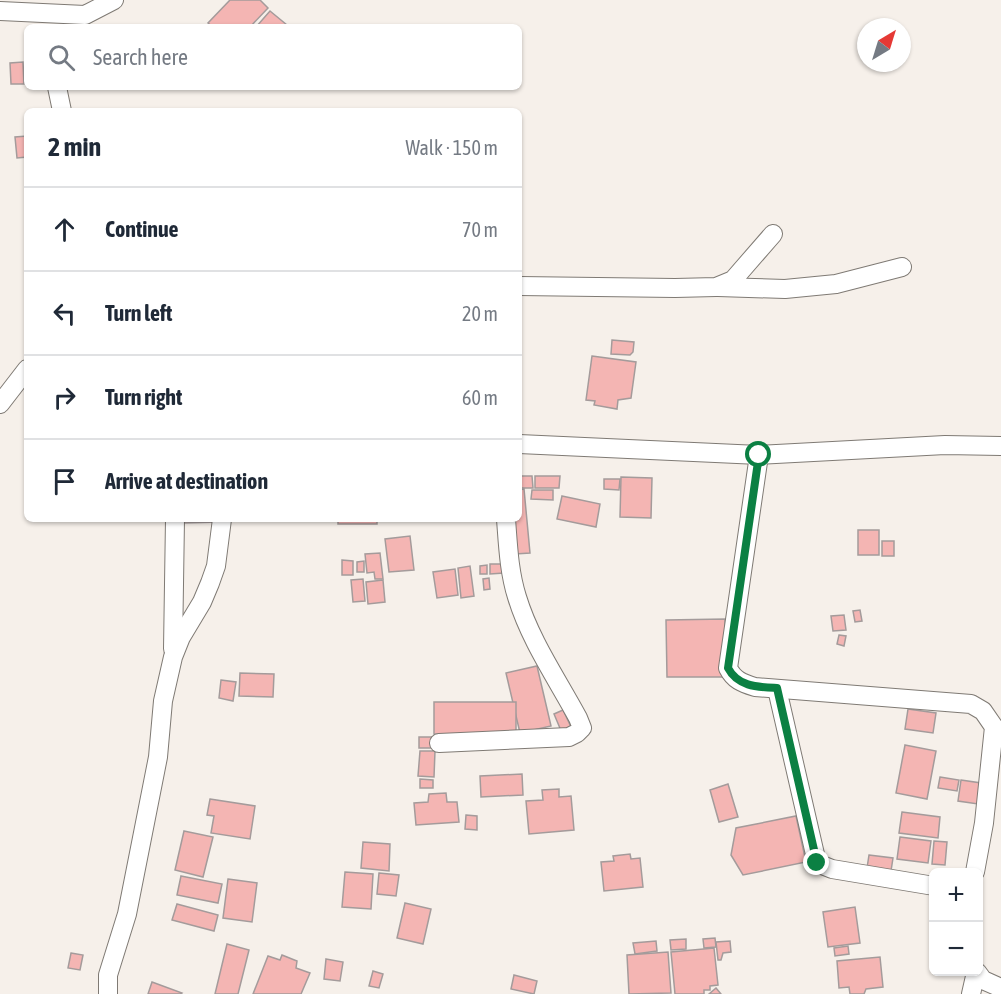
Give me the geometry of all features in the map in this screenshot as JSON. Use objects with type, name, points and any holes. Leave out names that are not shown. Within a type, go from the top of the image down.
[{"type":"street","points":[[0,11],[82,21],[114,0]]},
{"type":"street","points":[[58,90],[61,108]]},
{"type":"street","points":[[716,287],[733,280],[773,234]]},
{"type":"street","points":[[522,285],[785,289],[836,284],[902,267]]},
{"type":"street","points":[[0,404],[6,391],[24,372]]},
{"type":"street","points":[[522,444],[759,455],[945,445],[1001,446]]},
{"type":"street","points":[[759,455],[728,668],[733,677],[755,687],[971,704],[983,711],[994,727],[994,799],[984,823],[976,868]]},
{"type":"street","points":[[173,657],[175,522]]},
{"type":"street","points":[[108,994],[108,975],[127,914],[156,768],[163,701],[173,657],[210,583],[216,566],[222,522]]},
{"type":"street","points":[[439,743],[569,737],[577,734],[582,728],[530,630],[517,598],[511,575],[506,522]]},
{"type":"street","points":[[777,688],[817,863],[831,869],[929,885]]},
{"type":"street","points":[[972,994],[975,976]]},
{"type":"street","points":[[980,976],[1001,988]]},
{"type":"building","points":[[230,0],[260,0],[268,8],[253,24],[208,23]]},
{"type":"building","points":[[270,11],[286,24],[259,24]]},
{"type":"building","points":[[23,62],[24,84],[11,84],[10,63]]},
{"type":"building","points":[[24,136],[24,157],[17,158],[15,137]]},
{"type":"building","points":[[612,340],[634,342],[633,352],[630,355],[611,354]]},
{"type":"building","points":[[592,356],[636,362],[631,398],[618,400],[617,409],[594,405],[595,401],[586,400]]},
{"type":"building","points":[[522,476],[532,476],[533,488],[522,488]]},
{"type":"building","points":[[535,476],[560,476],[559,488],[535,488]]},
{"type":"building","points":[[621,477],[652,478],[651,518],[620,517]]},
{"type":"building","points":[[604,479],[620,479],[619,490],[604,489]]},
{"type":"building","points":[[522,489],[524,489],[530,553],[515,554],[512,522],[522,522]]},
{"type":"building","points":[[532,490],[553,490],[553,500],[531,499]]},
{"type":"building","points":[[562,496],[600,504],[596,527],[557,519]]},
{"type":"building","points":[[338,522],[377,522],[377,524],[338,524]]},
{"type":"building","points":[[858,530],[879,530],[879,555],[858,555]]},
{"type":"building","points":[[410,536],[414,570],[389,572],[385,539]]},
{"type":"building","points":[[882,541],[894,541],[894,556],[882,556]]},
{"type":"building","points":[[380,553],[383,579],[375,579],[374,572],[367,573],[365,554]]},
{"type":"building","points":[[342,560],[353,561],[353,575],[342,575]]},
{"type":"building","points":[[364,561],[364,572],[357,572],[357,562]]},
{"type":"building","points":[[490,564],[503,564],[504,573],[490,574]]},
{"type":"building","points":[[487,565],[487,574],[480,574],[480,566]]},
{"type":"building","points":[[470,566],[474,596],[461,598],[458,568]]},
{"type":"building","points":[[455,569],[458,595],[437,598],[433,572]]},
{"type":"building","points":[[489,578],[490,589],[484,590],[483,579]]},
{"type":"building","points":[[363,579],[365,601],[353,602],[351,580]]},
{"type":"building","points":[[383,580],[385,602],[368,604],[366,582]]},
{"type":"building","points":[[860,610],[862,621],[855,622],[853,611]]},
{"type":"building","points":[[844,615],[846,630],[833,631],[831,616]]},
{"type":"building","points":[[725,619],[726,677],[667,677],[666,620]]},
{"type":"building","points":[[839,635],[846,636],[844,646],[837,644]]},
{"type":"building","points":[[537,666],[551,726],[520,733],[506,673]]},
{"type":"building","points":[[240,673],[274,674],[273,697],[239,696]]},
{"type":"building","points":[[221,680],[236,682],[233,701],[219,698]]},
{"type":"building","points":[[434,702],[516,702],[516,734],[434,734]]},
{"type":"building","points":[[908,709],[936,713],[933,733],[905,729]]},
{"type":"building","points":[[563,710],[572,729],[562,733],[554,714]]},
{"type":"building","points":[[419,737],[434,737],[434,748],[419,748]]},
{"type":"building","points":[[905,745],[936,751],[927,799],[896,793]]},
{"type":"building","points":[[420,751],[435,751],[434,777],[418,776]]},
{"type":"building","points":[[522,774],[523,795],[481,797],[480,776]]},
{"type":"building","points":[[940,777],[959,780],[957,791],[938,788]]},
{"type":"building","points":[[420,779],[433,780],[433,788],[420,788]]},
{"type":"building","points":[[961,780],[981,783],[978,804],[958,801]]},
{"type":"building","points":[[728,784],[738,817],[719,822],[710,790]]},
{"type":"building","points":[[559,789],[559,797],[571,796],[574,830],[529,834],[526,801],[543,800],[542,790]]},
{"type":"building","points":[[446,793],[447,802],[457,802],[459,822],[416,825],[414,803],[428,802],[429,794]]},
{"type":"building","points":[[210,799],[255,806],[250,839],[211,833],[214,816],[207,815]]},
{"type":"building","points":[[902,812],[940,817],[938,838],[899,833]]},
{"type":"building","points":[[466,815],[477,816],[477,830],[465,829]]},
{"type":"building","points":[[796,816],[806,862],[743,875],[731,855],[736,828]]},
{"type":"building","points":[[184,831],[213,837],[203,877],[175,870]]},
{"type":"building","points":[[900,837],[931,841],[928,863],[897,859]]},
{"type":"building","points":[[934,841],[947,842],[945,865],[932,864]]},
{"type":"building","points":[[363,842],[390,844],[389,871],[361,868]]},
{"type":"building","points":[[630,854],[631,859],[640,858],[643,887],[604,891],[601,862],[614,861],[613,856]]},
{"type":"building","points":[[869,855],[893,858],[891,871],[867,868]]},
{"type":"building","points":[[345,872],[373,874],[371,909],[342,907]]},
{"type":"building","points":[[379,873],[399,875],[396,896],[377,894]]},
{"type":"building","points":[[181,876],[222,884],[218,903],[177,895]]},
{"type":"building","points":[[228,879],[257,883],[252,922],[223,918]]},
{"type":"building","points":[[405,903],[431,909],[423,944],[397,938]]},
{"type":"building","points":[[177,904],[218,915],[214,931],[172,920]]},
{"type":"building","points":[[855,907],[860,943],[828,947],[823,912]]},
{"type":"building","points":[[715,938],[716,947],[704,948],[703,939]]},
{"type":"building","points":[[686,939],[686,949],[671,950],[670,940]]},
{"type":"building","points":[[656,941],[657,951],[635,954],[633,943]]},
{"type":"building","points":[[730,941],[731,952],[723,953],[721,960],[718,960],[716,942]]},
{"type":"building","points":[[227,944],[249,950],[238,994],[215,994]]},
{"type":"building","points":[[848,946],[849,954],[835,956],[834,948]]},
{"type":"building","points":[[714,948],[718,985],[710,986],[710,990],[704,990],[704,994],[675,994],[671,952]]},
{"type":"building","points":[[668,952],[671,993],[629,994],[627,955]]},
{"type":"building","points":[[71,953],[83,955],[80,970],[68,968]]},
{"type":"building","points":[[282,955],[297,961],[296,968],[310,973],[301,994],[253,994],[268,956],[280,960]]},
{"type":"building","points":[[880,957],[883,987],[866,989],[864,994],[850,994],[849,987],[839,988],[837,961]]},
{"type":"building","points":[[326,959],[343,962],[340,981],[324,979]]},
{"type":"building","points":[[373,971],[383,974],[379,988],[369,986]]},
{"type":"building","points":[[514,975],[537,981],[534,994],[511,989]]},
{"type":"building","points":[[152,982],[182,993],[148,994]]},
{"type":"building","points":[[716,988],[721,994],[709,994]]},
{"type":"route","points":[[759,455],[728,668],[733,677],[742,683],[755,687],[777,688],[817,863]]}]
